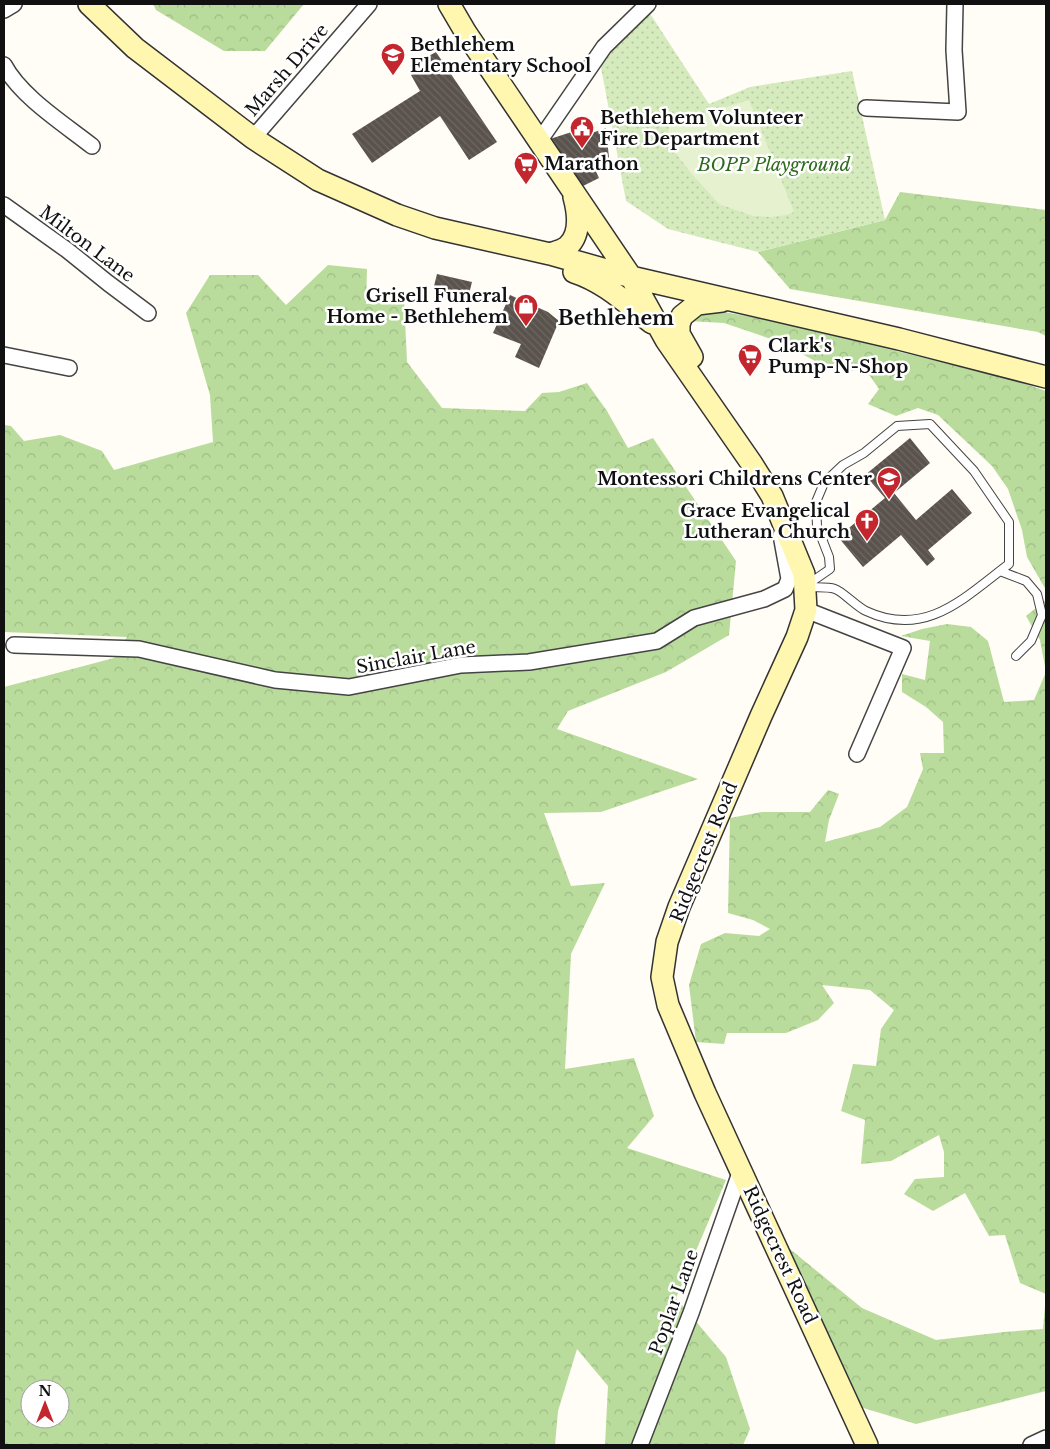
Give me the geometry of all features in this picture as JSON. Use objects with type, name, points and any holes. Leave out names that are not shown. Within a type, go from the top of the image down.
[{"type":"main road","points":[[89,4],[135,48],[253,138],[318,180],[396,215],[475,238],[550,254],[631,276],[899,339],[1046,377]]},
{"type":"main road","points":[[449,4],[466,33],[570,187],[578,210],[577,226],[573,240],[567,248],[550,254]]},
{"type":"main road","name":"Ridgecrest Road","points":[[570,187],[631,276],[660,329],[752,464],[774,502],[804,574],[806,610],[797,637],[679,907],[667,942],[662,977],[668,1005],[705,1093],[867,1445]]},
{"type":"main road","points":[[475,238],[518,255],[590,277],[660,329]]},
{"type":"main road","points":[[720,419],[716,402],[679,334],[679,324],[682,316],[697,304],[733,300]]},
{"type":"street","points":[[4,10],[14,4]]},
{"type":"street","name":"Marsh Drive","points":[[253,138],[369,4]]},
{"type":"street","points":[[540,140],[604,47],[648,4]]},
{"type":"street","points":[[866,108],[958,112],[954,50],[955,4]]},
{"type":"street","points":[[4,65],[10,76],[29,96],[92,146]]},
{"type":"street","name":"Milton Lane","points":[[4,205],[67,250],[148,313]]},
{"type":"street","points":[[4,355],[69,368]]},
{"type":"street","name":"Sinclair Lane","points":[[14,645],[139,649],[275,680],[349,687],[461,665],[529,662],[657,641],[694,618],[764,599],[785,589],[789,579],[774,502]]},
{"type":"street","points":[[806,610],[903,648],[857,754]]},
{"type":"street","name":"Poplar Lane","points":[[640,1445],[691,1313],[741,1170]]},
{"type":"street","points":[[1031,1445],[1046,1438]]},
{"type":"lane","points":[[930,424],[974,471],[1009,522],[1009,564],[964,599],[917,621],[896,620],[866,612],[836,589],[804,587],[830,569],[829,557],[817,526],[816,502],[824,483],[843,465],[864,452],[897,426],[930,424]]},
{"type":"lane","points":[[1000,571],[1026,581],[1037,594],[1042,615],[1031,641],[1016,656]]},
{"type":"green space","points":[[153,4],[304,4],[265,51],[224,51],[156,10]]},
{"type":"green space","name":"BOPP Playground","points":[[649,12],[709,104],[750,87],[852,71],[885,220],[758,252],[668,229],[626,201],[600,62]]},
{"type":"green space","points":[[749,100],[794,212],[786,215],[771,217],[753,216],[719,204],[691,173],[667,142],[669,124]]},
{"type":"green space","points":[[900,192],[1046,210],[1046,336],[1038,332],[790,289],[758,252],[885,220]]},
{"type":"green space","points":[[328,265],[367,269],[366,304],[404,298],[407,362],[442,408],[525,411],[542,393],[559,392],[587,383],[607,411],[628,448],[653,438],[736,561],[729,635],[666,672],[568,711],[557,729],[698,779],[601,812],[544,813],[571,886],[605,883],[571,954],[565,1069],[634,1058],[654,1116],[627,1148],[726,1180],[676,1298],[726,1357],[750,1429],[743,1445],[605,1445],[608,1386],[577,1349],[558,1411],[555,1445],[4,1445],[4,687],[114,658],[127,637],[4,632],[4,425],[11,426],[24,441],[60,435],[102,451],[114,470],[213,442],[210,395],[186,313],[210,275],[258,275],[286,305]]},
{"type":"green space","points":[[712,310],[769,320],[1011,379],[1046,391],[1046,590],[1027,557],[1022,530],[1008,489],[992,466],[938,415],[918,408],[896,416],[868,404],[879,389],[865,369],[840,372],[780,342],[724,323],[688,321]]},
{"type":"green space","points":[[1046,600],[1046,672],[1040,640],[1026,616]]},
{"type":"green space","points":[[947,624],[971,627],[988,641],[1004,702],[1034,700],[1046,672],[1046,1294],[1020,1283],[1005,1235],[989,1236],[965,1193],[933,1211],[904,1194],[915,1179],[944,1177],[944,1152],[939,1135],[891,1161],[861,1164],[865,1120],[841,1111],[853,1064],[876,1066],[881,1029],[894,1010],[870,990],[822,985],[834,1003],[818,1020],[786,1033],[727,1033],[724,1044],[696,1042],[689,985],[701,944],[725,933],[759,936],[770,929],[753,920],[728,913],[730,818],[762,812],[810,812],[828,790],[839,794],[829,820],[825,842],[880,827],[907,807],[923,769],[920,753],[944,753],[943,722],[926,707],[902,692],[902,674],[925,680],[930,641],[901,636]]},
{"type":"green space","points":[[785,1245],[862,1308],[936,1340],[1043,1329],[1046,1294],[1046,1391],[916,1424],[857,1406]]},
{"type":"building","name":"Bethlehem Elementary School","points":[[436,52],[497,142],[469,160],[440,116],[372,163],[352,134],[420,91],[411,75],[431,63],[427,57]]},
{"type":"building","name":"Bethlehem Volunteer Fire Department","points":[[587,127],[589,134],[606,128],[609,158],[593,165],[599,178],[579,188],[550,139]]},
{"type":"building","points":[[437,274],[472,282],[468,298],[433,290]]},
{"type":"building","name":"Grisell Funeral Home - Bethlehem","points":[[510,295],[548,312],[559,321],[539,368],[515,357],[521,344],[493,333]]},
{"type":"building","name":"Grace Evangelical Lutheran Church","points":[[910,438],[930,463],[894,493],[916,520],[952,489],[972,513],[928,550],[935,559],[927,566],[901,535],[863,567],[838,537],[885,498],[865,475]]},
{"type":"place","name":"Bethlehem Elementary School","points":[[393,76]]},
{"type":"place","name":"Bethlehem Volunteer Fire Department","points":[[582,149]]},
{"type":"place","name":"Marathon","points":[[526,185]]},
{"type":"place","name":"Grisell Funeral Home - Bethlehem","points":[[526,327]]},
{"type":"place","name":"Clark's Pump-N-Shop","points":[[750,377]]},
{"type":"place","name":"Montessori Childrens Center","points":[[889,500]]},
{"type":"place","name":"Grace Evangelical Lutheran Church","points":[[867,542]]},
{"type":"district","name":"Bethlehem","points":[[616,318]]}]
